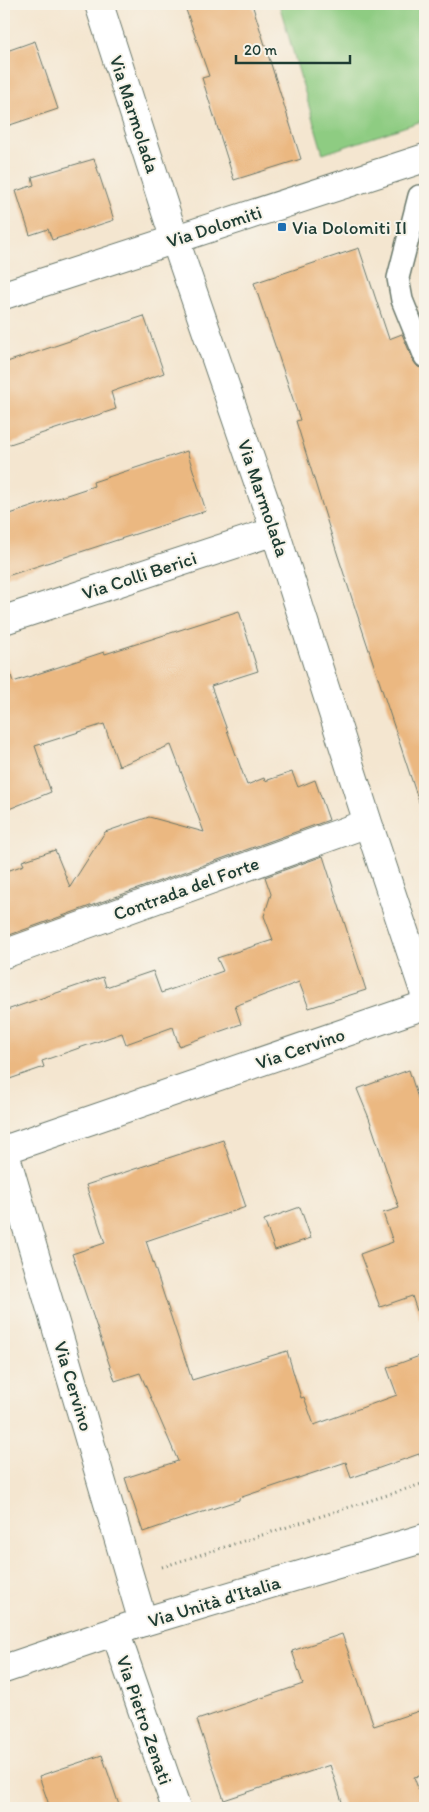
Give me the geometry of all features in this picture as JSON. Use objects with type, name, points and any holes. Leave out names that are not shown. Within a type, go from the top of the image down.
[{"type":"street","name":"Via Marmolada","points":[[99,4],[175,239],[275,531],[368,823],[425,994]]},
{"type":"street","name":"Via Dolomiti","points":[[4,295],[425,158]]},
{"type":"street","name":"Via Colli Berici","points":[[4,620],[275,531]]},
{"type":"street","name":"Contrada del Forte","points":[[4,954],[368,823]]},
{"type":"street","name":"Via Cervino","points":[[144,1622],[4,1150],[425,1005]]},
{"type":"street","name":"Via Unità d'Italia","points":[[4,1669],[115,1631],[425,1538]]},
{"type":"street","name":"Via Pietro Zenati","points":[[115,1631],[176,1808]]},
{"type":"lane","points":[[419,196],[398,278],[402,300],[425,357]]},
{"type":"path","points":[[130,1577],[425,1483]]},
{"type":"green space","points":[[279,4],[425,4],[425,120],[323,154]]},
{"type":"building","points":[[184,4],[252,4],[301,159],[234,180],[202,78],[209,76]]},
{"type":"building","points":[[35,41],[58,109],[4,127],[4,52]]},
{"type":"building","points":[[94,159],[114,220],[52,240],[48,229],[30,235],[16,191],[34,185],[32,177]]},
{"type":"building","points":[[359,248],[389,339],[402,334],[414,362],[418,367],[425,369],[425,804],[420,805],[338,556],[296,421],[300,420],[254,283]]},
{"type":"building","points":[[144,316],[164,373],[111,392],[116,409],[4,446],[4,363]]},
{"type":"building","points":[[187,451],[206,511],[4,577],[4,516],[94,486],[93,482]]},
{"type":"building","points":[[239,611],[258,671],[211,686],[247,785],[264,778],[265,781],[292,772],[298,787],[315,780],[329,820],[4,937],[4,872],[24,865],[22,861],[55,850],[70,887],[105,832],[149,817],[204,832],[171,745],[119,766],[104,724],[35,746],[51,792],[4,811],[4,670],[9,669],[13,682]]},
{"type":"building","points":[[323,856],[366,990],[309,1008],[299,982],[235,1006],[241,1024],[179,1046],[173,1027],[126,1044],[122,1033],[42,1061],[44,1067],[4,1081],[4,1011],[103,977],[106,987],[153,971],[161,993],[223,971],[217,958],[273,940],[264,916],[271,894],[265,877]]},
{"type":"building","points":[[409,1070],[425,1120],[425,1319],[420,1320],[412,1296],[380,1307],[360,1254],[393,1242],[383,1213],[399,1208],[369,1118],[357,1089]]},
{"type":"building","points":[[223,1140],[246,1207],[146,1241],[192,1380],[287,1351],[301,1398],[304,1397],[314,1425],[397,1395],[387,1368],[425,1354],[425,1461],[422,1461],[419,1454],[351,1478],[346,1462],[143,1532],[125,1478],[178,1461],[140,1373],[115,1381],[72,1254],[105,1243],[86,1185]]},
{"type":"building","points":[[300,1207],[311,1238],[275,1250],[264,1220]]},
{"type":"building","points":[[342,1634],[374,1726],[425,1709],[425,1775],[414,1777],[425,1808],[344,1808],[330,1765],[224,1800],[197,1720],[303,1684],[292,1651]]},
{"type":"building","points":[[102,1755],[120,1808],[50,1808],[39,1776]]},
{"type":"place","name":"Via Dolomiti II","points":[[282,227]]}]
